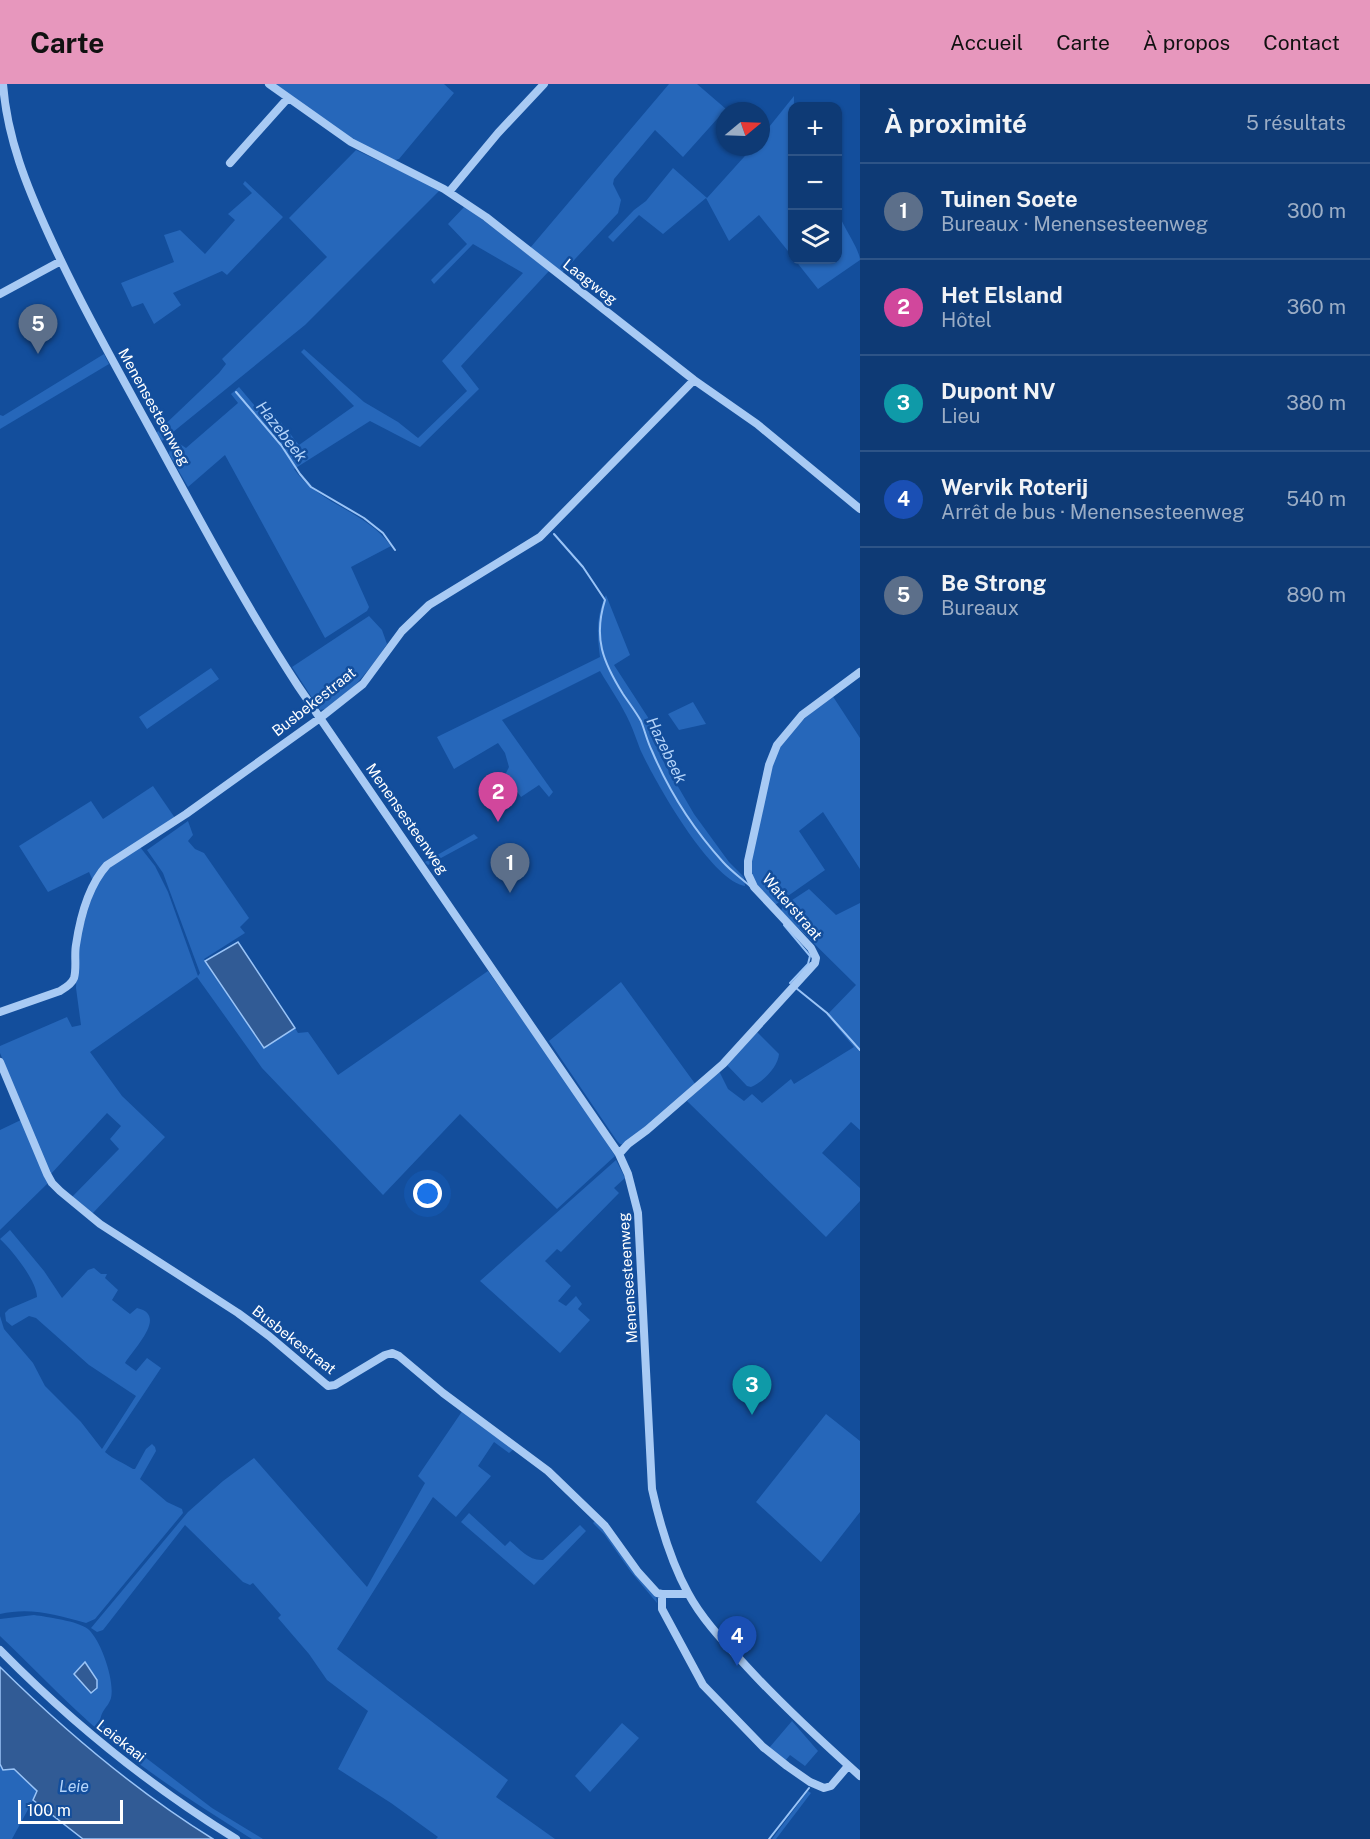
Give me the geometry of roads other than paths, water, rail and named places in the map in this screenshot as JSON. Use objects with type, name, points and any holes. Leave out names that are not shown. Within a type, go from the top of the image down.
[{"type":"street","name":"Menensesteenweg","points":[[3,84],[8,119],[19,164],[61,261],[88,316],[255,618],[320,718],[619,1154],[628,1174],[638,1213],[652,1489],[669,1552],[688,1594],[703,1617],[785,1708],[858,1774]]},
{"type":"street","name":"Laagweg","points":[[269,84],[359,147],[449,192],[486,217],[694,380],[757,424],[860,509]]},
{"type":"street","points":[[449,192],[505,124],[544,84]]},
{"type":"street","points":[[230,163],[288,98]]},
{"type":"street","points":[[0,294],[61,261]]},
{"type":"street","name":"Busbekestraat","points":[[0,1012],[60,991],[74,979],[76,945],[87,904],[100,873],[107,865],[186,814],[320,718],[363,684],[402,631],[429,605],[540,537],[694,380]]},
{"type":"street","name":"Waterstraat","points":[[619,1154],[723,1064],[815,963],[816,958],[810,948],[754,887],[748,874],[748,861],[769,765],[777,745],[802,716],[860,672]]},
{"type":"street","name":"Busbekestraat","points":[[0,1062],[52,1183],[100,1224],[238,1313],[328,1386],[335,1385],[385,1355],[392,1353],[399,1356],[443,1393],[548,1471],[604,1526],[638,1572],[657,1593],[662,1594]]},
{"type":"street","points":[[688,1594],[662,1594],[662,1609],[698,1678],[763,1747],[810,1782],[824,1788],[831,1786],[848,1766]]},
{"type":"street","name":"Leiekaai","points":[[0,1650],[56,1704],[105,1746],[189,1809],[236,1839]]},
{"type":"water","points":[[238,942],[295,1028],[264,1048],[205,961]]},
{"type":"water","points":[[85,1662],[97,1680],[97,1688],[91,1693],[74,1674]]},
{"type":"water","name":"Leie","points":[[0,1667],[50,1714],[128,1780],[213,1839],[83,1839],[33,1800],[37,1791],[14,1769],[3,1770],[0,1764]]},
{"type":"waterway","name":"Hazebeek","points":[[236,392],[281,445],[311,487],[364,518],[383,533],[395,550]]},
{"type":"waterway","name":"Hazebeek","points":[[554,534],[583,567],[605,600],[600,626],[605,660],[641,721],[666,781],[712,850],[750,886]]},
{"type":"waterway","name":"Hazebeek","points":[[784,925],[810,956],[808,964],[790,983]]},
{"type":"waterway","name":"Hazebeek","points":[[796,988],[827,1013],[860,1050]]},
{"type":"waterway","name":"Hazebeek","points":[[769,1839],[809,1788]]},
{"type":"place","name":"Be Strong","points":[[38,354]]},
{"type":"place","name":"Het Elsland","points":[[498,822]]},
{"type":"place","name":"Tuinen Soete","points":[[510,893]]},
{"type":"place","name":"Dupont NV","points":[[752,1415]]},
{"type":"place","name":"Wervik Roterij","points":[[737,1666]]}]
